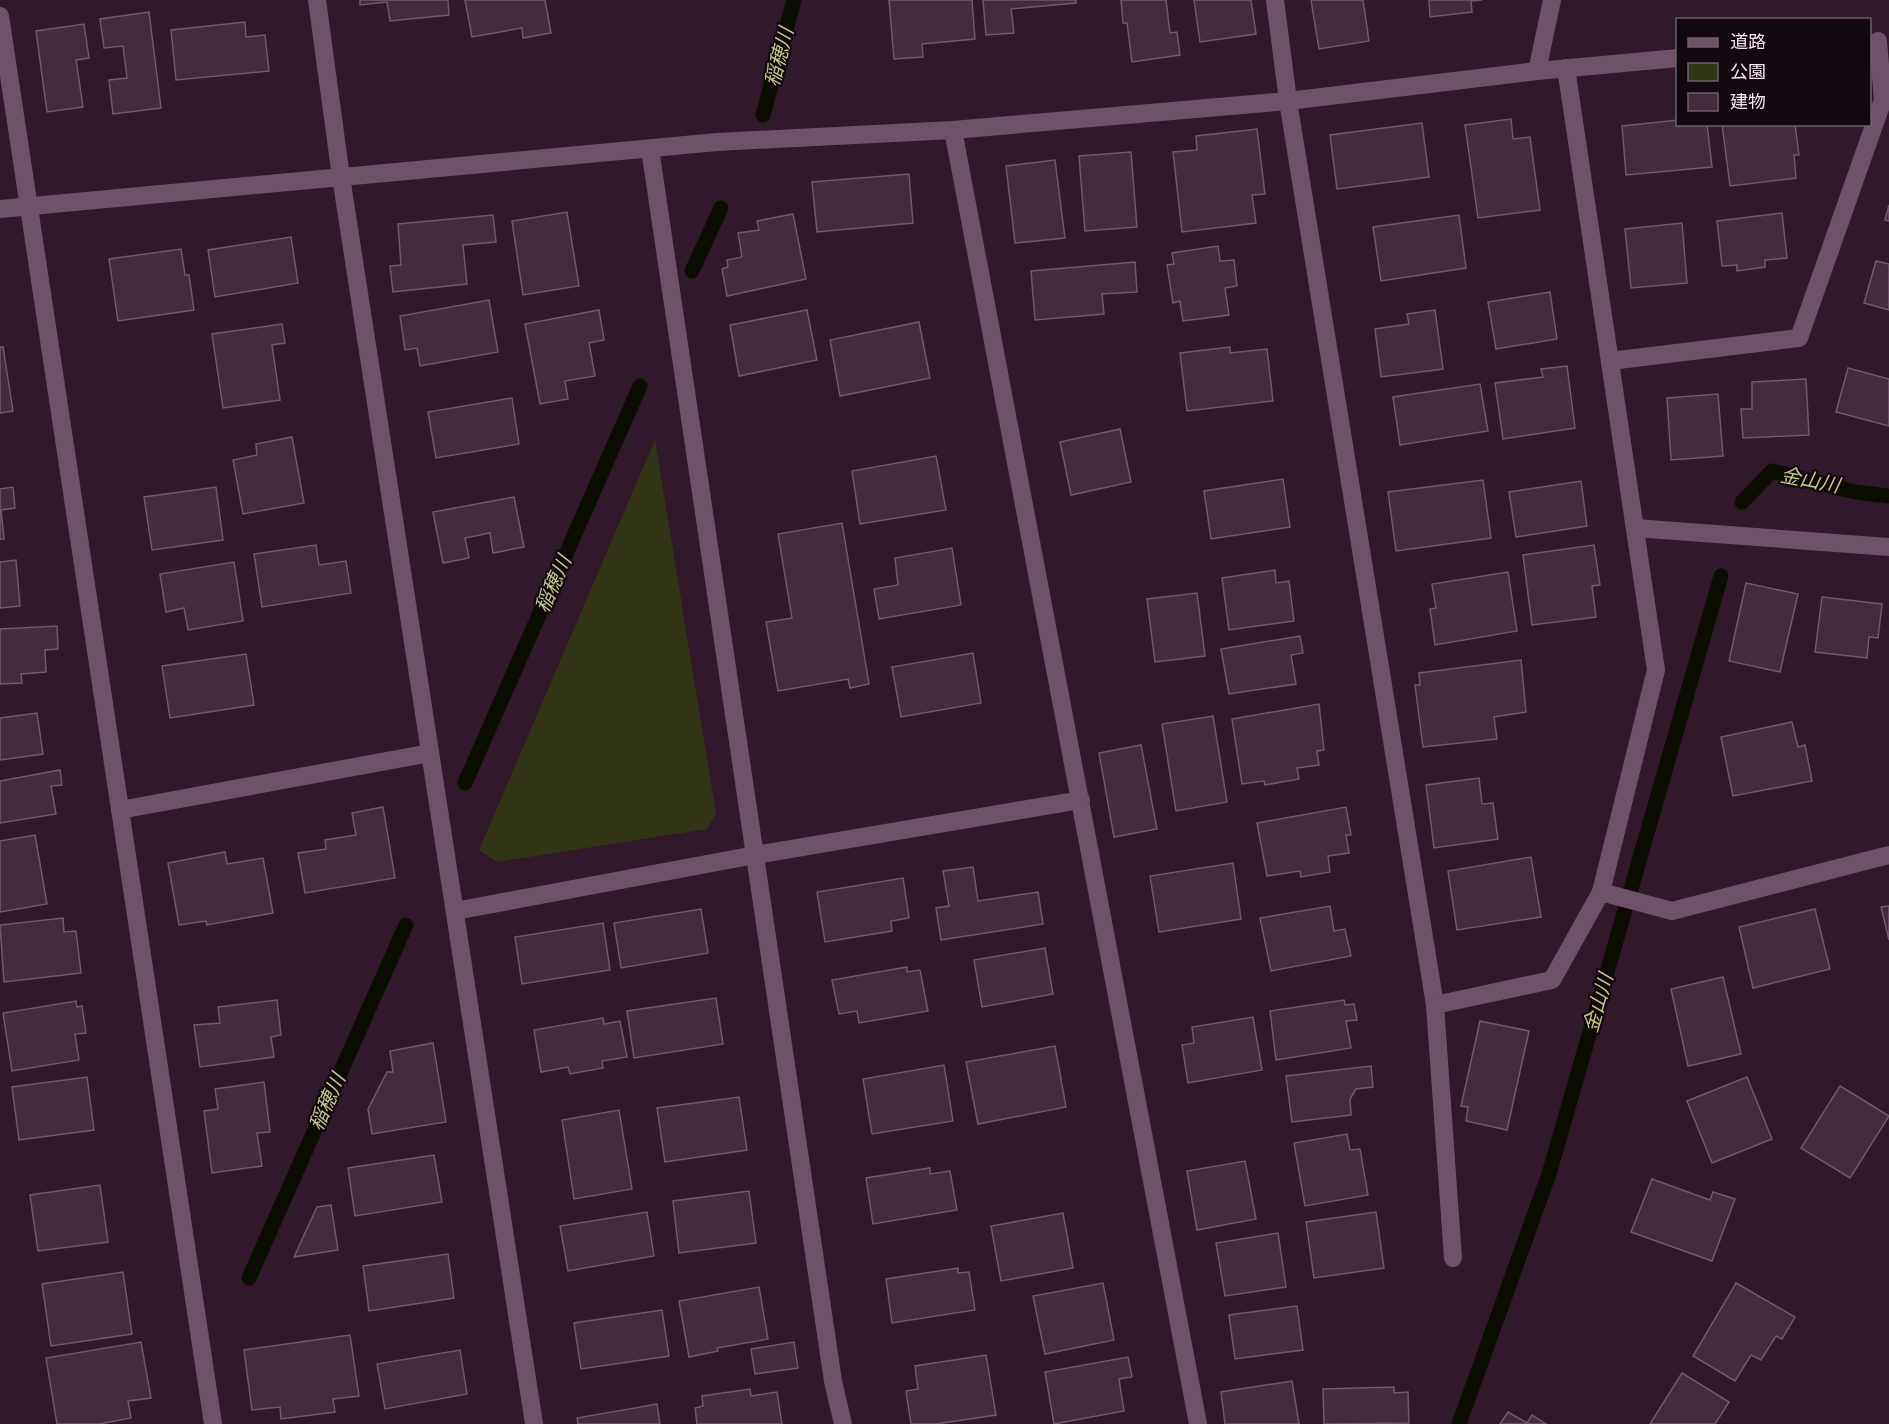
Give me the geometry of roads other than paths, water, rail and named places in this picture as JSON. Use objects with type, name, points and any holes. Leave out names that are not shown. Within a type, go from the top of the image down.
[{"type":"street","points":[[316,0],[341,177],[534,1424]]},
{"type":"street","points":[[1275,0],[1288,101],[1435,1005],[1453,1258]]},
{"type":"street","points":[[1537,70],[1552,0]]},
{"type":"street","points":[[0,16],[213,1424]]},
{"type":"street","points":[[1610,361],[1799,338],[1883,100],[1879,40]]},
{"type":"street","points":[[0,209],[717,142],[953,130],[1288,101],[1537,70],[1676,58]]},
{"type":"street","points":[[1435,1005],[1552,980],[1601,892],[1656,670],[1566,68]]},
{"type":"street","points":[[953,130],[1197,1424]]},
{"type":"street","points":[[650,149],[833,1381],[843,1424]]},
{"type":"street","points":[[1635,528],[1889,547]]},
{"type":"street","points":[[120,810],[430,753]]},
{"type":"street","points":[[455,911],[755,855],[1081,800]]},
{"type":"street","points":[[1601,892],[1672,911],[1889,855]]},
{"type":"waterway","name":"稲穂川","points":[[763,115],[794,0]]},
{"type":"waterway","name":"稲穂川","points":[[692,271],[721,208]]},
{"type":"waterway","name":"稲穂川","points":[[465,783],[640,386]]},
{"type":"waterway","name":"金山川","points":[[1742,502],[1772,471],[1855,492],[1889,496]]},
{"type":"waterway","name":"金山川","points":[[1459,1424],[1549,1174],[1721,576]]},
{"type":"waterway","name":"稲穂川","points":[[249,1278],[406,925]]}]
